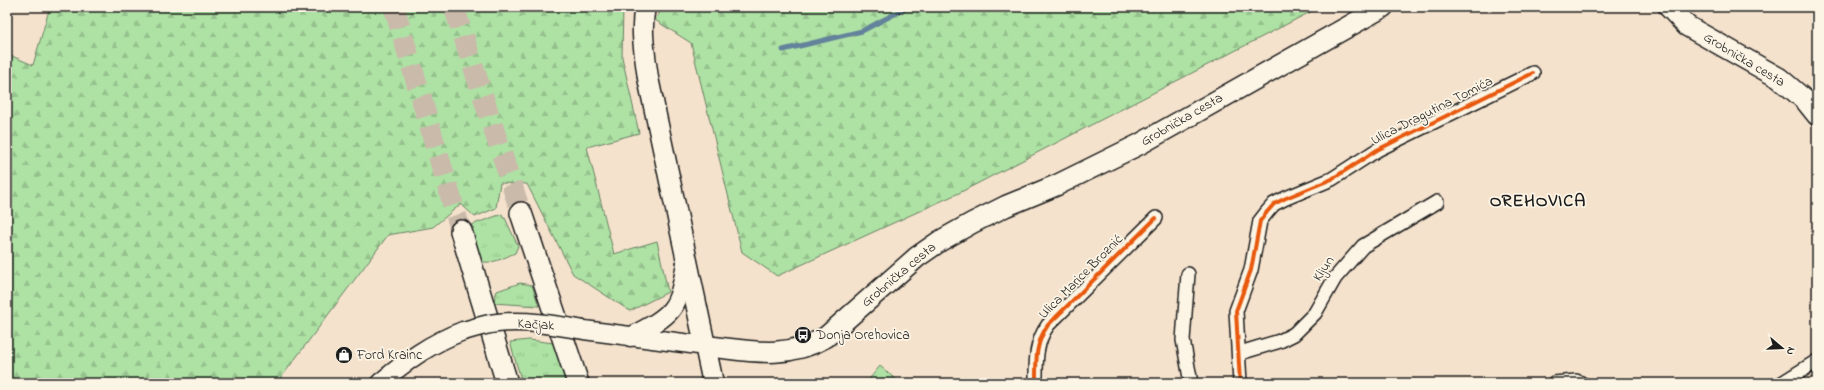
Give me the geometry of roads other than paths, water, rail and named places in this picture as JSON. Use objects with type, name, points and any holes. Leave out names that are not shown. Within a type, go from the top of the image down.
[{"type":"highway","points":[[521,213],[578,383]]},
{"type":"highway","points":[[461,231],[478,283],[495,346],[507,383]]},
{"type":"highway","points":[[495,346],[496,383]]},
{"type":"main road","points":[[645,7],[643,17],[644,41],[648,78],[713,383]]},
{"type":"main road","name":"Grobnička cesta","points":[[706,346],[753,352],[787,352],[813,344],[826,337],[917,257],[953,234],[999,209],[1057,185],[1140,144],[1382,7]]},
{"type":"main road","name":"Grobnička cesta","points":[[1669,7],[1687,26],[1779,78],[1805,100],[1817,115]]},
{"type":"main road","points":[[630,337],[656,323],[669,313],[677,302],[682,289],[686,260]]},
{"type":"main road","name":"Kačjak","points":[[380,383],[408,360],[442,339],[463,331],[496,323],[546,325],[706,346]]},
{"type":"street","name":"Ulica Dragutina Tomića","points":[[1240,383],[1240,353],[1236,329],[1236,311],[1251,270],[1260,221],[1274,204],[1332,179],[1377,150],[1533,73]]},
{"type":"street","name":"Kljun","points":[[1240,353],[1294,334],[1315,312],[1335,278],[1363,246],[1437,202]]},
{"type":"street","name":"Ulica Marice Broznić","points":[[1036,383],[1036,366],[1040,337],[1048,325],[1156,218]]},
{"type":"street","points":[[1188,274],[1183,340],[1191,383]]},
{"type":"street","points":[[1782,383],[1817,361]]},
{"type":"street","points":[[1554,383],[1581,383]]},
{"type":"waterway","points":[[783,50],[862,31],[908,7]]},
{"type":"tunnel","points":[[394,7],[461,231]]},
{"type":"tunnel","points":[[454,7],[521,213]]},
{"type":"place","name":"Donja Orehovica","points":[[803,335]]},
{"type":"place","name":"Ford Krainc","points":[[344,355]]},
{"type":"district","name":"OREHOVICA","points":[[1538,202]]}]
